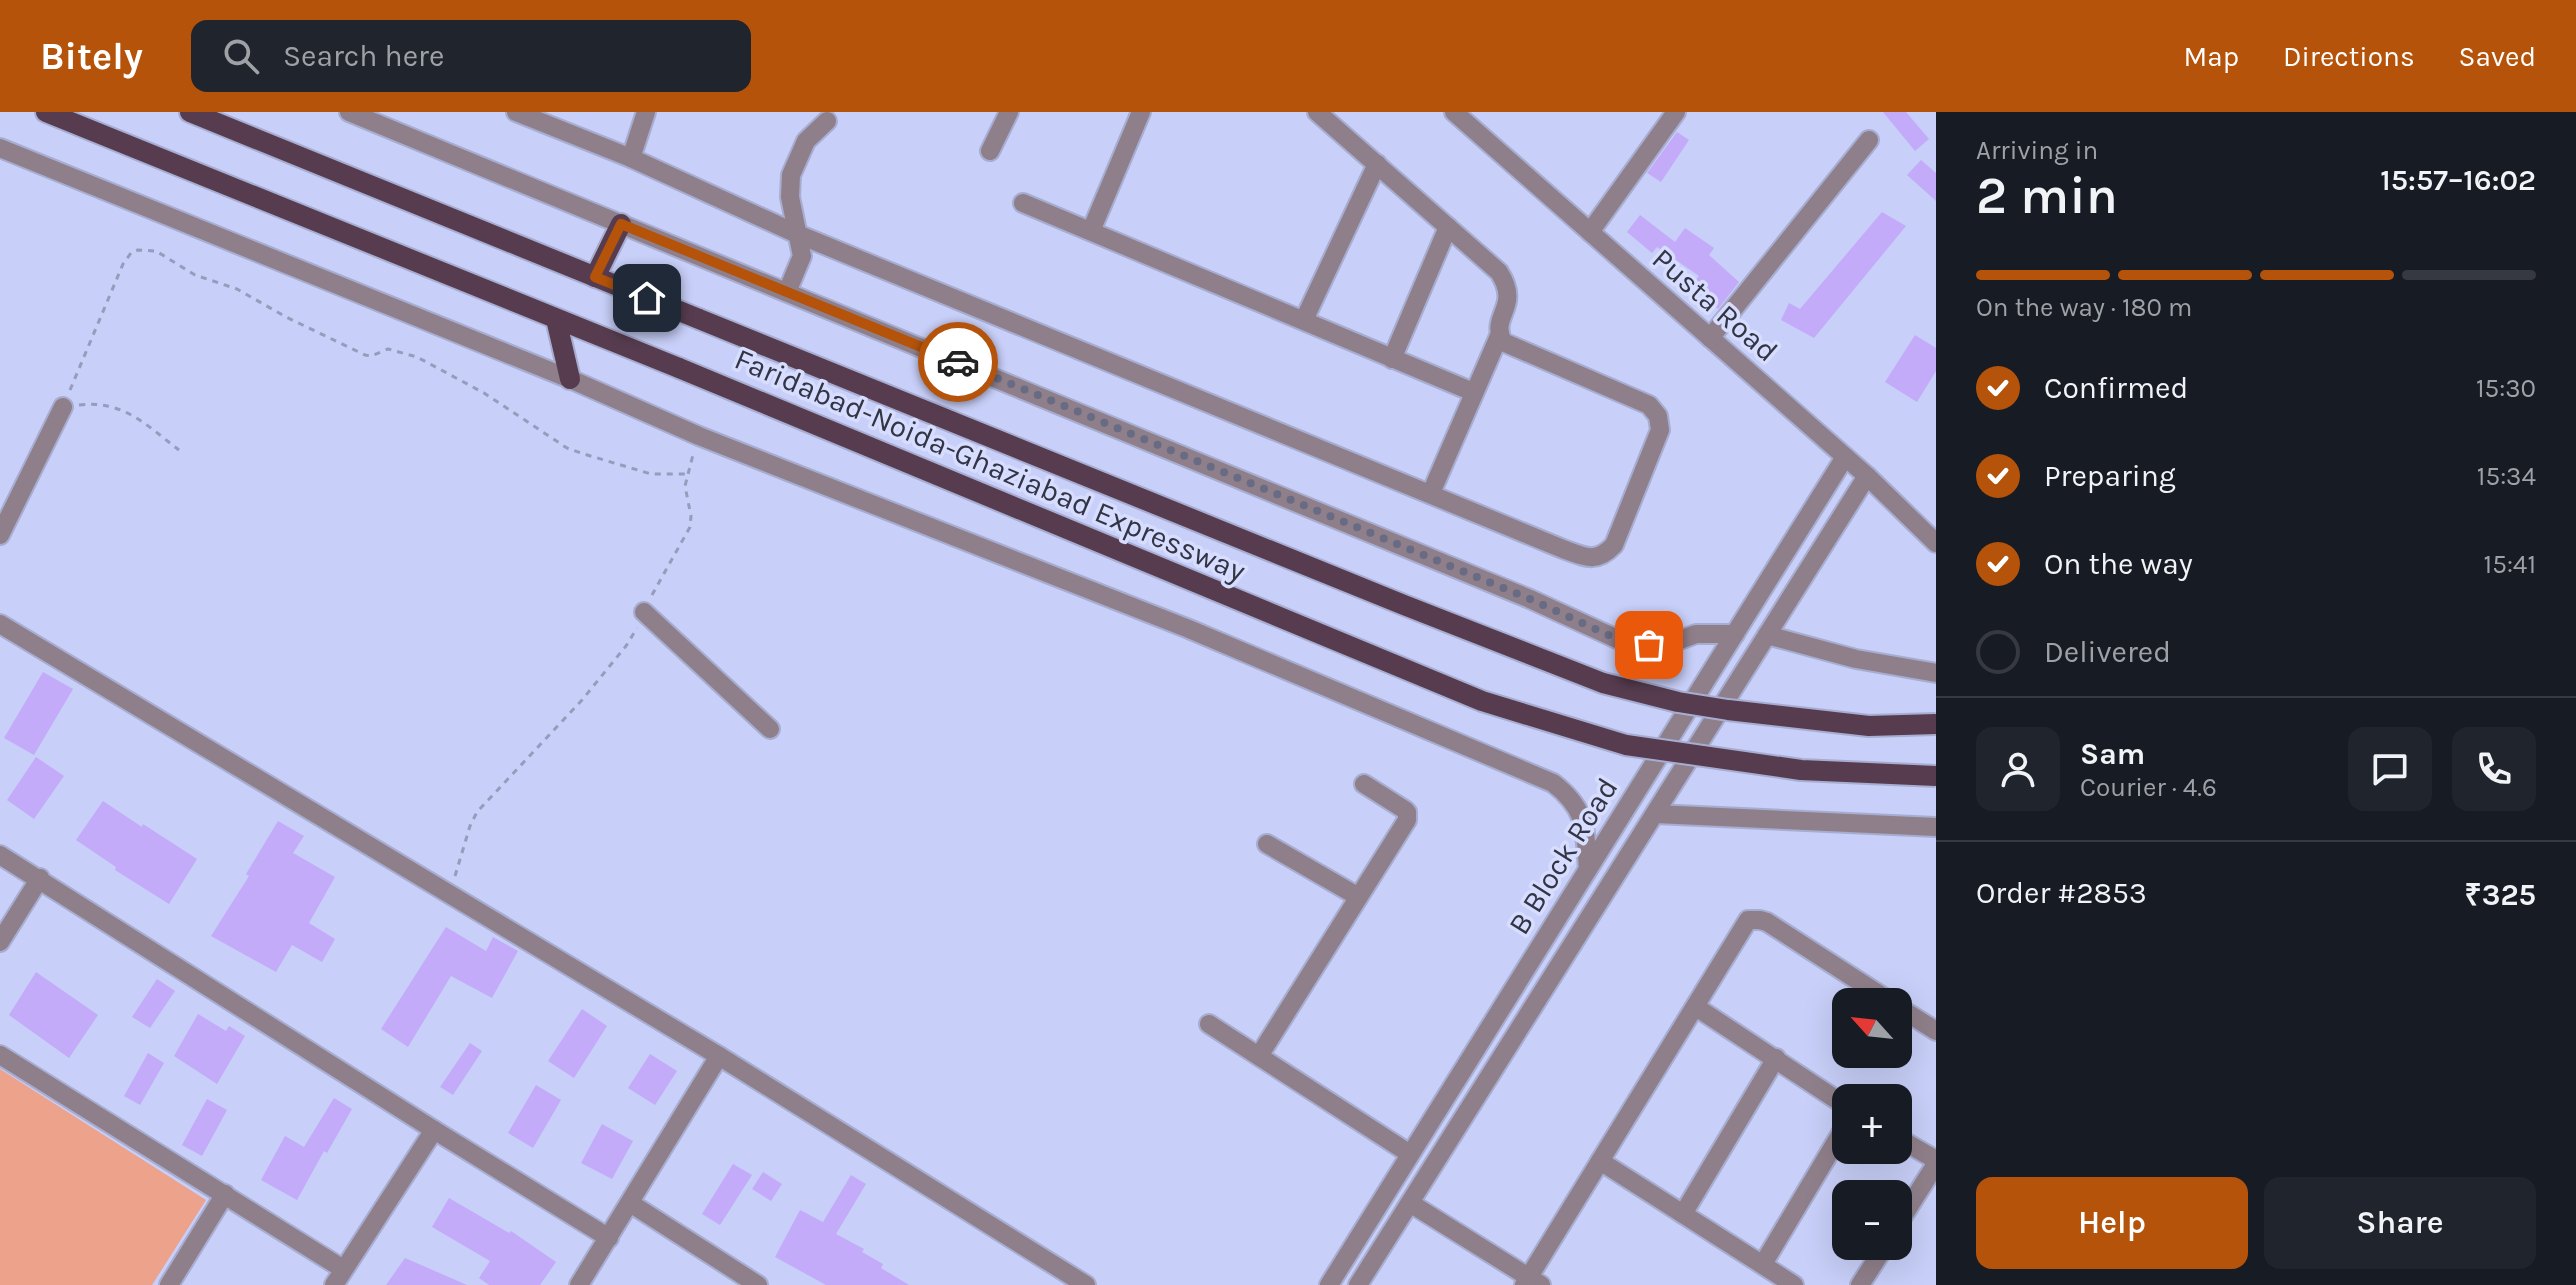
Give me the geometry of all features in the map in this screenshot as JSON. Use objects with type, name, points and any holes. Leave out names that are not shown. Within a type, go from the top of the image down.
[{"type":"main road","name":"Faridabad-Noida-Ghaziabad Expressway","points":[[46,112],[679,368],[1482,701],[1626,745],[1801,770],[1936,776]]},
{"type":"main road","name":"Faridabad-Noida-Ghaziabad Expressway","points":[[190,112],[1603,683],[1678,702],[1728,710],[1869,726],[1936,724]]},
{"type":"main road","points":[[595,277],[621,224]]},
{"type":"main road","points":[[556,319],[570,379]]},
{"type":"street","points":[[349,112],[1530,599],[1617,639],[1649,645],[1677,641],[1696,634],[1735,634]]},
{"type":"street","points":[[516,112],[631,158],[795,233],[1589,558],[1604,555],[1614,545],[1660,430],[1658,416],[1649,405],[1511,347],[1499,336]]},
{"type":"street","points":[[631,158],[646,112]]},
{"type":"street","points":[[990,151],[1009,112]]},
{"type":"street","points":[[1091,231],[1141,112]]},
{"type":"street","points":[[1317,112],[1499,272],[1507,283],[1509,300],[1499,327],[1499,336],[1431,493]]},
{"type":"street","name":"Pusta Road","points":[[1454,112],[1867,476],[1936,543]]},
{"type":"street","points":[[1590,232],[1676,112]]},
{"type":"street","points":[[787,292],[802,256],[790,197],[791,175],[806,141],[827,121]]},
{"type":"street","points":[[1710,338],[1869,140]]},
{"type":"street","points":[[0,148],[570,379],[699,436],[1189,629],[1553,783],[1570,796],[1584,820],[1588,869]]},
{"type":"street","points":[[1304,320],[1377,164]]},
{"type":"street","points":[[1023,203],[1473,392]]},
{"type":"street","points":[[1392,359],[1448,227]]},
{"type":"street","points":[[0,535],[63,407]]},
{"type":"street","name":"B Block Road","points":[[1329,1285],[1845,457]]},
{"type":"street","name":"B Block Road","points":[[1358,1285],[1867,476]]},
{"type":"street","points":[[644,612],[770,729]]},
{"type":"street","points":[[0,624],[719,1056],[1086,1285]]},
{"type":"street","points":[[1767,635],[1856,659],[1936,673]]},
{"type":"street","points":[[1259,1056],[1408,816],[1405,810],[1364,784]]},
{"type":"street","points":[[1656,814],[1936,827]]},
{"type":"street","points":[[1267,844],[1357,896]]},
{"type":"street","points":[[0,855],[609,1238]]},
{"type":"street","points":[[0,942],[40,878]]},
{"type":"street","points":[[1410,1203],[1532,1283],[1600,1161],[1743,925],[1753,919],[1767,922],[1869,988]]},
{"type":"street","points":[[1696,1007],[1832,1096]]},
{"type":"street","points":[[1912,1016],[1936,1031]]},
{"type":"street","points":[[1209,1024],[1410,1154]]},
{"type":"street","points":[[0,1055],[225,1194],[339,1277],[434,1130]]},
{"type":"street","points":[[579,1285],[719,1056]]},
{"type":"street","points":[[1683,1214],[1776,1058]]},
{"type":"street","points":[[1912,1147],[1936,1162],[1912,1201]]},
{"type":"street","points":[[1763,1264],[1832,1148]]},
{"type":"street","points":[[1600,1161],[1794,1285]]},
{"type":"street","points":[[169,1285],[225,1194]]},
{"type":"street","points":[[630,1203],[758,1285]]},
{"type":"street","points":[[1860,1285],[1876,1260]]},
{"type":"path","points":[[63,407],[123,264],[131,253],[144,249],[156,251],[203,278],[237,289],[286,317],[365,355],[371,356],[388,349],[417,357],[484,393],[567,448],[651,474],[686,474]]},
{"type":"path","points":[[63,407],[97,403],[124,409],[179,450]]},
{"type":"path","points":[[449,895],[477,812],[582,700],[626,646],[690,527],[686,474],[699,436]]},
{"type":"shaded area","points":[[0,1069],[206,1200],[152,1285],[0,1285]]},
{"type":"building","points":[[1883,112],[1906,112],[1929,139],[1915,151]]},
{"type":"building","points":[[1677,132],[1689,140],[1661,182],[1647,173]]},
{"type":"building","points":[[1921,160],[1936,173],[1936,201],[1907,175]]},
{"type":"building","points":[[1882,212],[1906,226],[1814,338],[1781,320],[1789,303],[1800,309]]},
{"type":"building","points":[[1640,215],[1675,242],[1685,228],[1714,248],[1709,255],[1739,282],[1718,309],[1691,285],[1699,276],[1657,247],[1652,253],[1627,232]]},
{"type":"building","points":[[1915,335],[1936,348],[1936,371],[1917,402],[1885,382]]},
{"type":"building","points":[[43,672],[73,689],[34,755],[4,738]]},
{"type":"building","points":[[36,757],[64,776],[34,819],[7,800]]},
{"type":"building","points":[[103,801],[197,859],[169,904],[115,870],[116,867],[76,840]]},
{"type":"building","points":[[278,821],[304,836],[293,853],[335,877],[309,923],[335,939],[322,962],[292,945],[276,972],[211,936],[249,876],[246,874]]},
{"type":"building","points":[[446,927],[486,951],[493,937],[518,951],[492,998],[451,976],[408,1047],[381,1029]]},
{"type":"building","points":[[36,972],[98,1015],[69,1058],[9,1015]]},
{"type":"building","points":[[157,979],[175,991],[150,1028],[132,1017]]},
{"type":"building","points":[[582,1009],[607,1026],[574,1078],[548,1061]]},
{"type":"building","points":[[198,1014],[226,1031],[229,1026],[245,1036],[217,1084],[174,1056]]},
{"type":"building","points":[[470,1043],[482,1051],[453,1095],[440,1087]]},
{"type":"building","points":[[148,1053],[164,1063],[140,1105],[124,1096]]},
{"type":"building","points":[[650,1054],[677,1071],[655,1105],[628,1088]]},
{"type":"building","points":[[536,1085],[561,1100],[533,1148],[508,1133]]},
{"type":"building","points":[[334,1098],[352,1109],[297,1200],[261,1180],[285,1136],[304,1147]]},
{"type":"building","points":[[207,1099],[227,1110],[202,1156],[182,1145]]},
{"type":"building","points":[[602,1124],[633,1141],[612,1179],[581,1163]]},
{"type":"building","points":[[733,1164],[752,1175],[720,1225],[702,1214]]},
{"type":"building","points":[[763,1172],[782,1184],[771,1201],[752,1189]]},
{"type":"building","points":[[851,1175],[866,1184],[836,1234],[864,1249],[862,1252],[883,1264],[881,1268],[909,1285],[826,1285],[775,1257],[800,1210],[823,1222]]},
{"type":"building","points":[[449,1198],[509,1233],[511,1231],[556,1262],[540,1285],[489,1285],[479,1278],[490,1261],[432,1227]]},
{"type":"building","points":[[405,1258],[467,1285],[386,1285]]},
{"type":"way so far","points":[[958,362],[1530,599],[1617,639],[1649,645]]},
{"type":"route","points":[[647,298],[595,277],[621,224],[958,362]]}]
